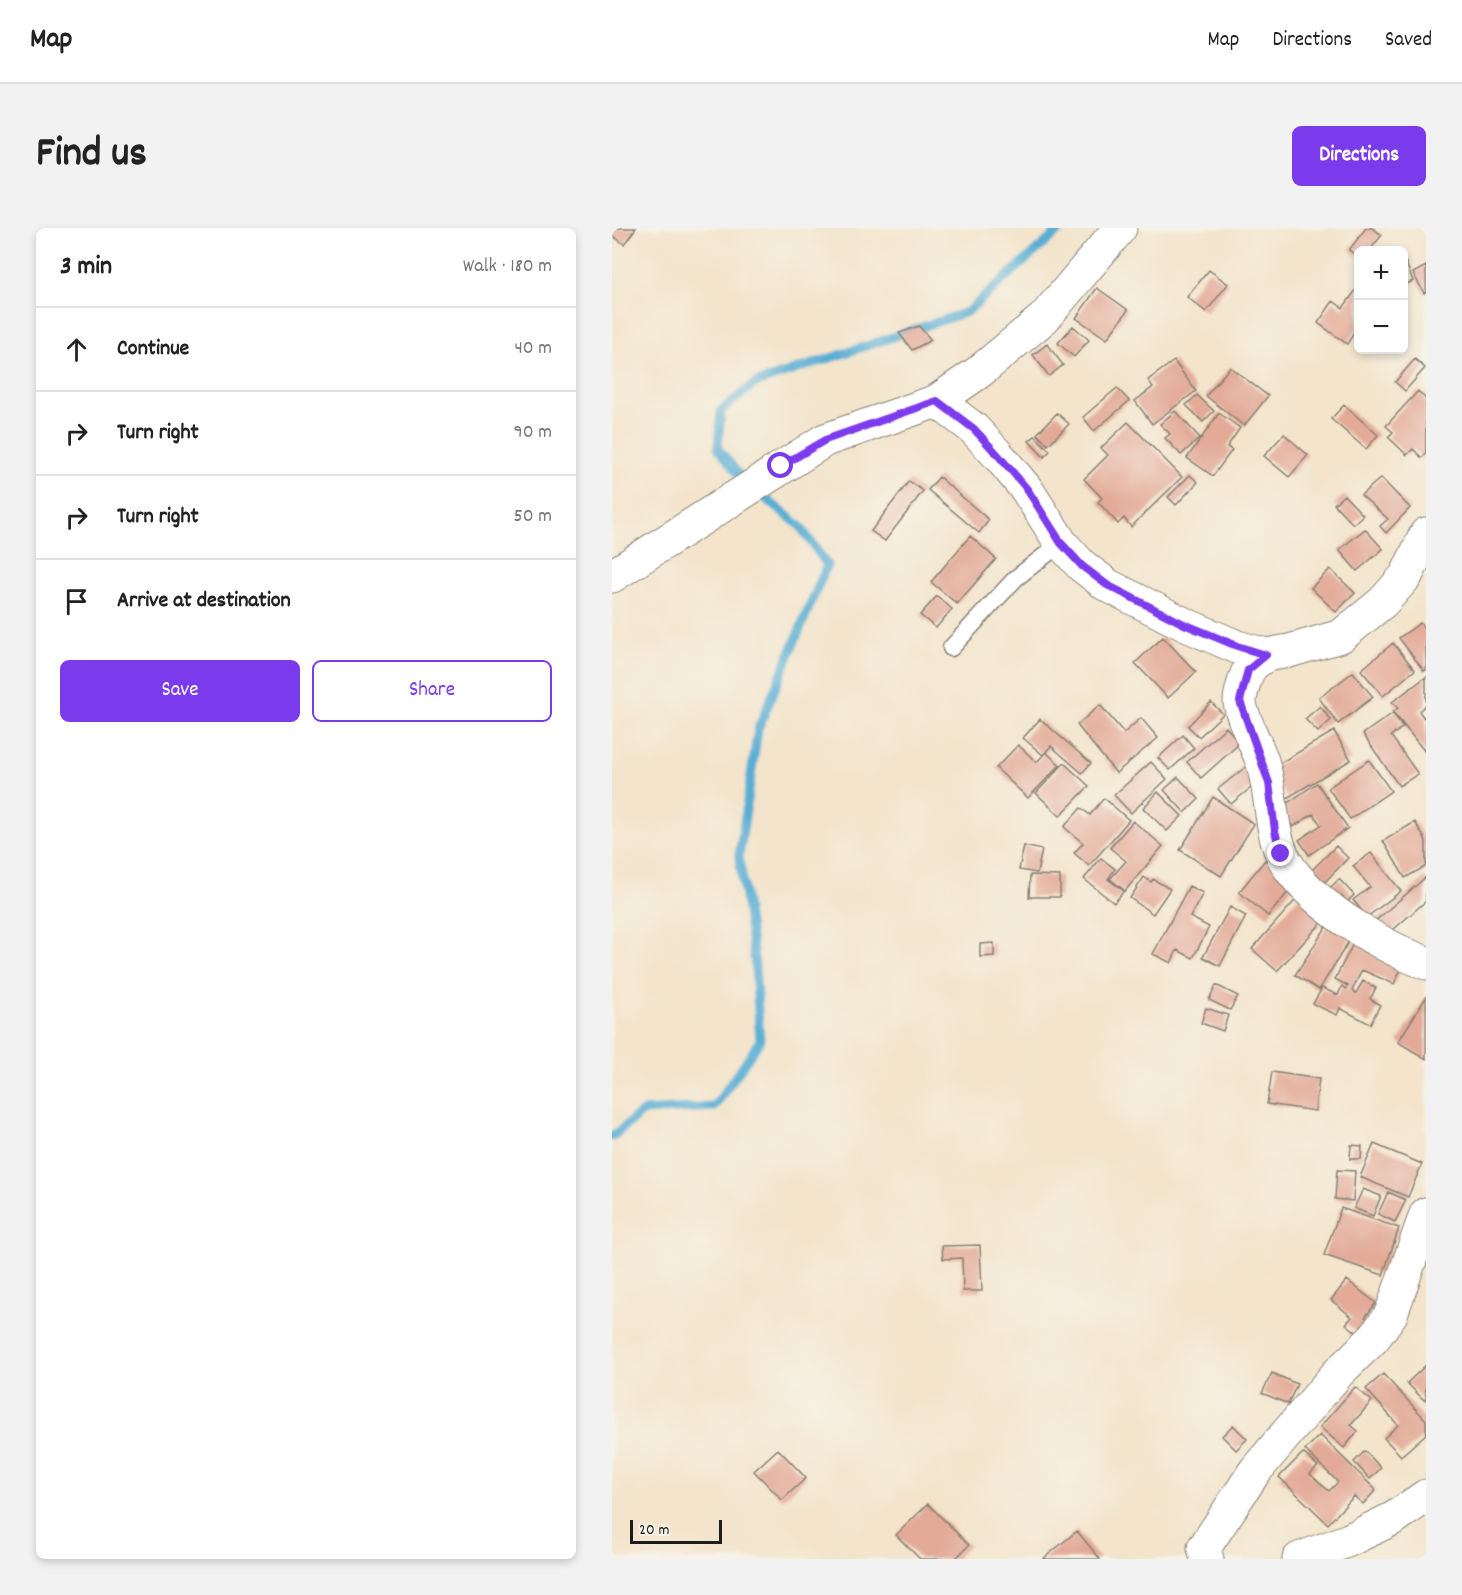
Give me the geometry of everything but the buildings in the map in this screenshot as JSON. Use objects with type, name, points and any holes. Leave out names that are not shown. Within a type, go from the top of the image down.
[{"type":"street","points":[[612,576],[825,440],[937,401],[979,372],[1044,318],[1120,228]]},
{"type":"street","points":[[937,401],[974,429],[998,455],[1027,489],[1061,543],[1082,566],[1115,590],[1184,624],[1237,646],[1266,655],[1341,636],[1383,602],[1406,576],[1426,534]]},
{"type":"street","points":[[1266,655],[1248,670],[1240,701],[1269,783],[1275,831],[1281,854],[1291,871],[1306,887],[1347,921],[1402,954],[1426,963]]},
{"type":"street","points":[[1207,1559],[1204,1548],[1255,1471],[1338,1373],[1373,1340],[1391,1314],[1426,1214]]},
{"type":"street","points":[[1299,1559],[1349,1540],[1394,1518],[1426,1496]]},
{"type":"lane","points":[[951,648],[1016,578],[1061,543]]},
{"type":"waterway","points":[[612,1137],[644,1111],[714,1107],[760,1041],[755,965],[739,856],[758,729],[827,565],[800,526],[744,481],[718,448],[721,410],[756,383],[967,312],[1062,228]]},
{"type":"route","points":[[781,466],[825,440],[937,401],[974,429],[998,455],[1027,489],[1061,543],[1082,566],[1107,585],[1184,624],[1237,646],[1266,655],[1248,670],[1240,701],[1269,783],[1275,831],[1281,854]]}]
